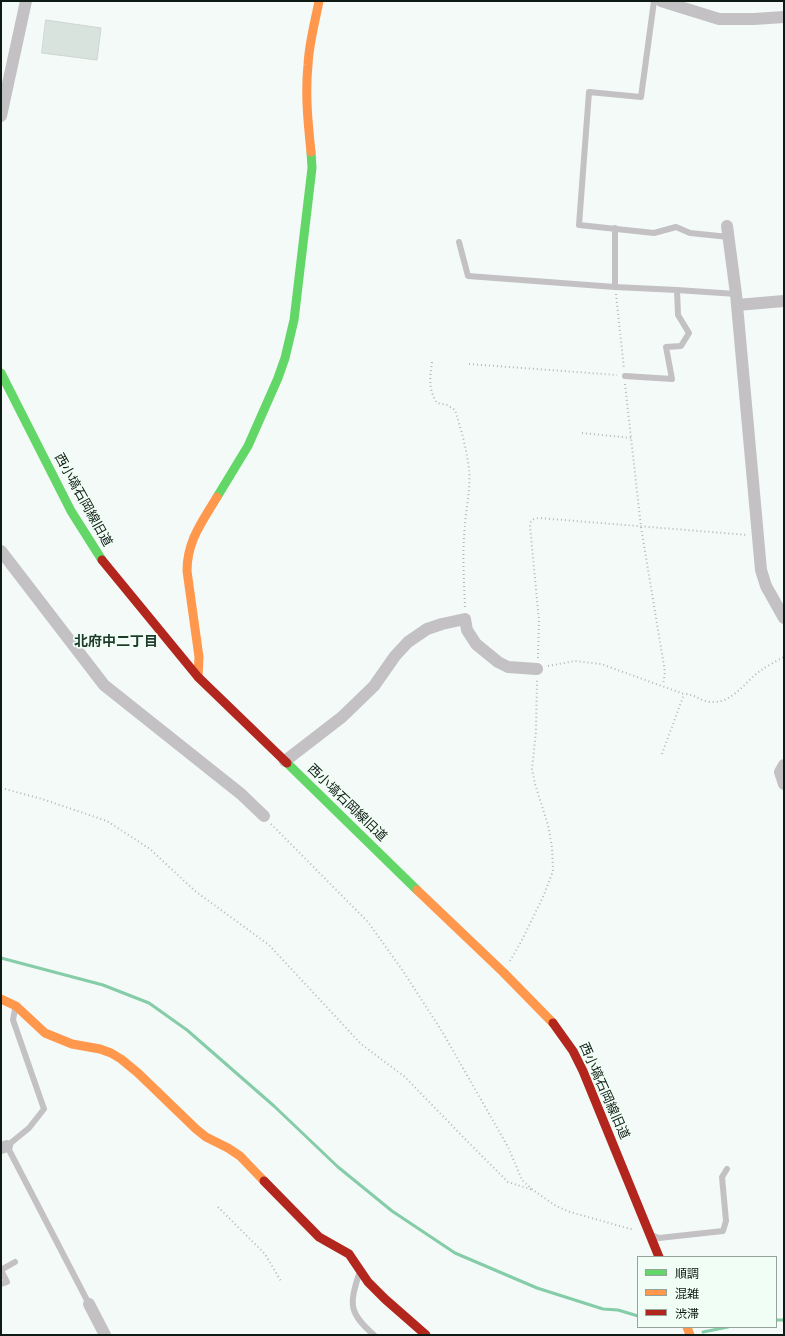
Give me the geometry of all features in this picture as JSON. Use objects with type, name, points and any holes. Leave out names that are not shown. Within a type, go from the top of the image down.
[{"type":"street","points":[[1,116],[26,1]]},
{"type":"street","points":[[198,677],[199,657],[186,571],[190,545],[196,529],[248,446],[278,378],[291,338],[312,168],[306,83],[309,52],[319,1]]},
{"type":"street","points":[[661,1],[719,19],[784,17]]},
{"type":"street","points":[[728,232],[736,299],[761,570],[766,586],[784,618]]},
{"type":"street","points":[[736,299],[784,302]]},
{"type":"street","name":"西小塙石岡線旧道","points":[[1,373],[71,511],[97,554],[198,677],[554,1023],[573,1052],[597,1103],[659,1256]]},
{"type":"street","points":[[1,551],[104,684],[241,794],[264,816]]},
{"type":"street","points":[[285,761],[342,717],[374,686],[395,656],[408,642],[427,629],[465,619],[467,630],[476,644],[498,662],[508,667],[537,669]]},
{"type":"street","points":[[784,765],[780,772],[784,784]]},
{"type":"street","points":[[1,999],[16,1006],[45,1033],[72,1044],[100,1049],[121,1059],[138,1073],[196,1129],[206,1137],[240,1156],[299,1218],[319,1236],[349,1254],[368,1282],[426,1335]]},
{"type":"street","points":[[89,1304],[105,1335]]},
{"type":"lane","points":[[654,1],[641,97],[588,92],[579,225],[654,232],[676,227],[690,233],[728,232]]},
{"type":"lane","points":[[615,228],[615,287]]},
{"type":"lane","points":[[459,242],[468,276],[677,290],[736,299]]},
{"type":"lane","points":[[624,376],[672,379],[666,347],[681,346],[689,333],[678,314],[677,290]]},
{"type":"lane","points":[[16,1006],[13,1020],[44,1109],[29,1128],[4,1147],[89,1304]]},
{"type":"lane","points":[[650,1235],[659,1238],[723,1231],[726,1221],[722,1177],[727,1169]]},
{"type":"lane","points":[[1,1284],[7,1282],[1,1270],[15,1262]]},
{"type":"lane","points":[[360,1270],[353,1294],[352,1305],[357,1318],[374,1335]]},
{"type":"path","points":[[615,287],[641,526],[665,672],[663,685]]},
{"type":"path","points":[[432,362],[430,378],[432,395],[437,403],[447,405],[455,410],[469,470],[470,486],[466,512],[463,559],[465,619]]},
{"type":"path","points":[[469,364],[624,376]]},
{"type":"path","points":[[582,433],[632,438]]},
{"type":"path","points":[[503,972],[522,940],[548,887],[553,872],[552,847],[548,825],[532,770],[536,731],[539,620],[530,541],[530,523],[539,518],[758,536]]},
{"type":"path","points":[[537,669],[575,661],[601,664],[663,685],[684,694],[692,694],[704,701],[715,702],[728,699],[759,671],[784,656]]},
{"type":"path","points":[[662,754],[684,694]]},
{"type":"path","points":[[1,788],[42,799],[107,821],[150,849],[195,891],[269,945],[361,1044],[406,1077],[508,1182],[533,1190]]},
{"type":"path","points":[[264,816],[368,922],[403,971],[442,1033],[508,1147],[522,1180],[533,1190],[556,1206],[570,1212],[650,1235]]},
{"type":"path","points":[[218,1208],[265,1254],[282,1283]]},
{"type":"building","points":[[46,20],[101,28],[97,60],[42,53]]},
{"type":"waterway","points":[[1,958],[103,985],[149,1003],[187,1030],[274,1106],[338,1167],[392,1211],[455,1253],[537,1288],[603,1309],[618,1310],[637,1316]]},
{"type":"waterway","points":[[777,1320],[784,1320]]},
{"type":"waterway","points":[[703,1332],[723,1328]]},
{"type":"traffic: fast","points":[[217,497],[248,446],[278,378],[285,358],[294,320],[312,168],[311,152]]},
{"type":"traffic: fast","points":[[1,373],[71,511],[102,560]]},
{"type":"traffic: fast","points":[[287,763],[417,890]]},
{"type":"traffic: slow","points":[[311,152],[307,108],[307,76],[312,33],[319,1]]},
{"type":"traffic: slow","points":[[198,677],[199,657],[187,571],[188,560],[196,532],[217,497]]},
{"type":"traffic: slow","points":[[417,890],[503,972],[553,1023]]},
{"type":"traffic: slow","points":[[1,999],[16,1006],[45,1033],[72,1044],[100,1049],[121,1059],[138,1073],[196,1129],[206,1137],[240,1156],[264,1181]]},
{"type":"traffic: slow","points":[[687,1328],[690,1335]]},
{"type":"traffic: jam","points":[[102,560],[198,677],[287,763]]},
{"type":"traffic: jam","points":[[553,1023],[573,1051],[583,1071],[659,1256]]},
{"type":"traffic: jam","points":[[264,1181],[319,1237],[349,1254],[368,1282],[426,1335]]},
{"type":"district","name":"北府中二丁目","points":[[116,642]]}]
